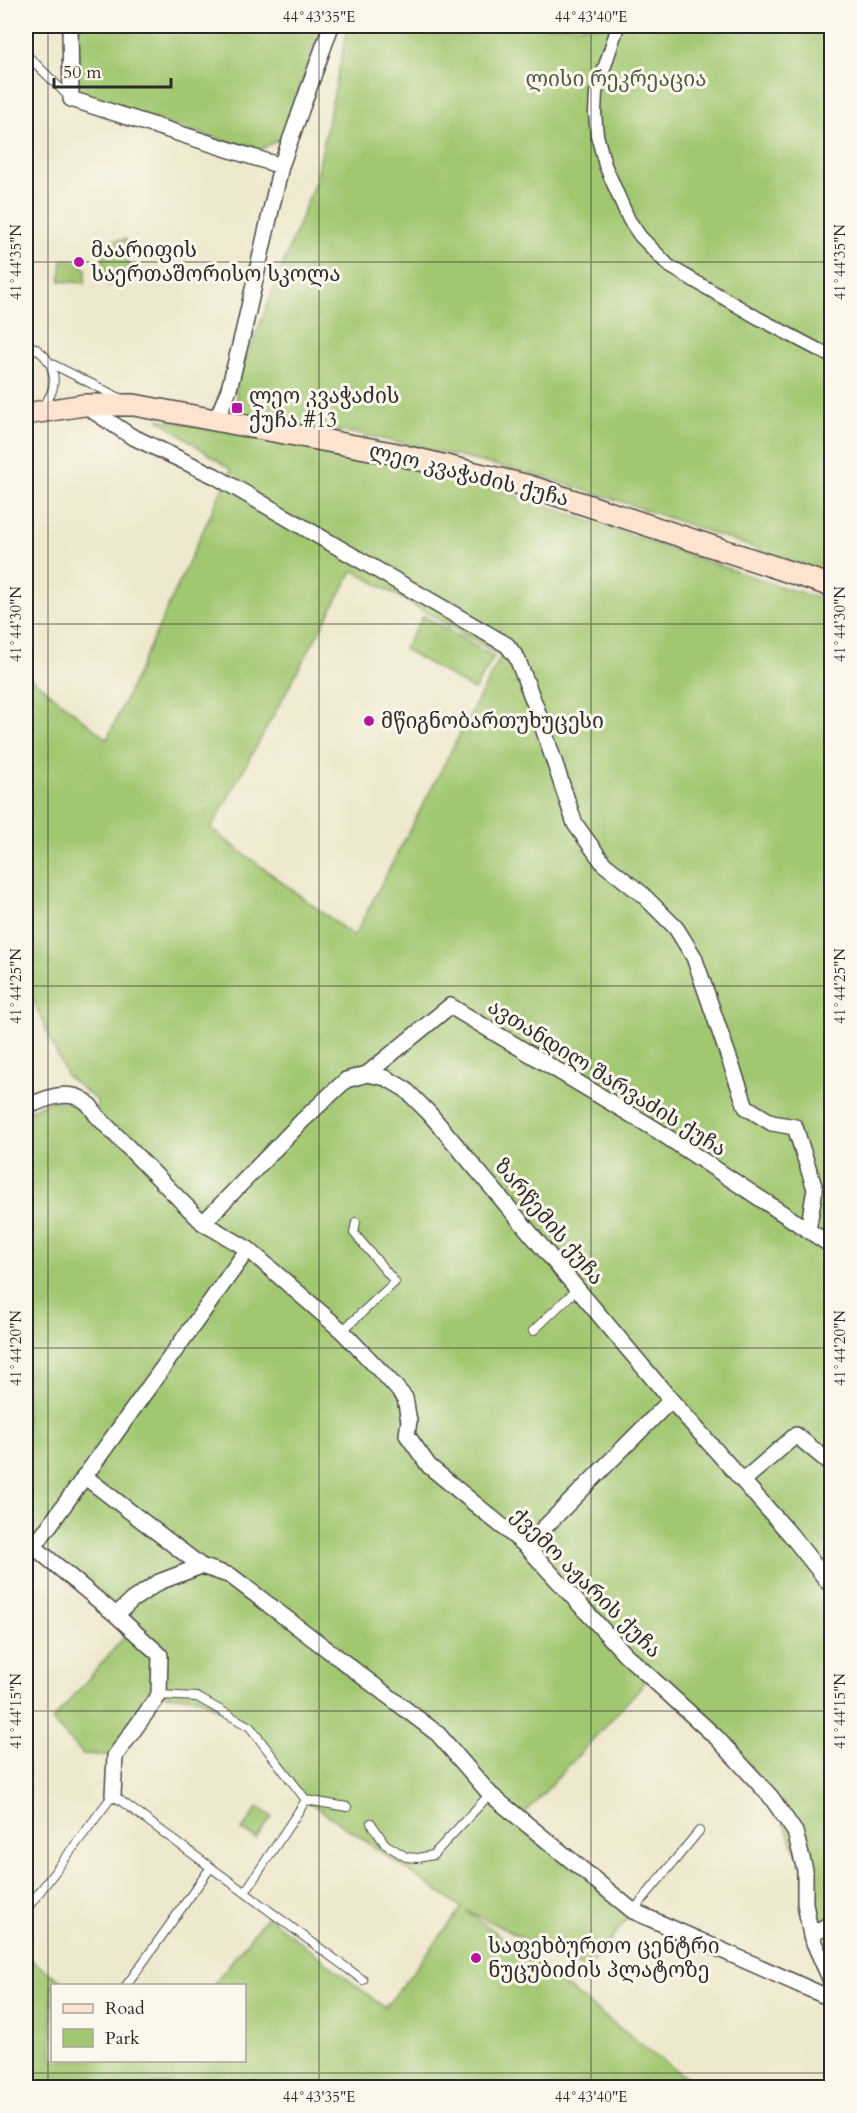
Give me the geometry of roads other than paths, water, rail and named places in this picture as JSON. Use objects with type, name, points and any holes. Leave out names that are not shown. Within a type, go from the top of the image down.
[{"type":"main road","name":"ლეო კვაჭაძის ქუჩა","points":[[30,413],[84,405],[134,405],[392,453],[529,486],[831,586]]},
{"type":"street","points":[[70,26],[71,99],[281,166]]},
{"type":"street","points":[[216,421],[229,389],[281,166],[331,26]]},
{"type":"street","points":[[618,26],[596,93],[597,135],[605,165],[630,220],[640,236],[669,266],[831,357]]},
{"type":"street","points":[[84,405],[131,436],[215,476],[507,645],[517,658],[533,700],[575,824],[603,864],[642,894],[676,928],[694,957],[746,1107],[772,1123],[795,1127],[815,1189],[808,1230]]},
{"type":"street","name":"ავთანდილ შარვაძის ქუჩა","points":[[367,1074],[450,1006],[655,1130],[831,1246]]},
{"type":"street","points":[[203,1223],[303,1120],[346,1080],[367,1074]]},
{"type":"street","name":"ზარწემის ქუჩა","points":[[367,1074],[386,1078],[405,1089],[429,1113],[671,1400],[744,1480],[831,1587]]},
{"type":"street","name":"ქვემო აჟარის ქუჩა","points":[[26,1107],[50,1097],[69,1095],[86,1101],[97,1116],[203,1223],[248,1249],[342,1331],[405,1398],[409,1420],[407,1435],[429,1466],[526,1546],[625,1654],[717,1738],[771,1797],[795,1832],[805,1870],[805,1903],[811,1936],[831,1983]]},
{"type":"street","points":[[113,1795],[115,1756],[159,1695],[160,1656],[116,1615],[28,1547],[84,1476],[248,1249]]},
{"type":"street","points":[[526,1546],[671,1400]]},
{"type":"street","points":[[744,1480],[796,1435],[831,1465]]},
{"type":"street","points":[[84,1476],[201,1566],[231,1576],[438,1734],[490,1794],[633,1911],[831,1999]]},
{"type":"street","points":[[116,1615],[132,1600],[159,1582],[201,1566]]},
{"type":"street","points":[[811,1936],[831,1922]]},
{"type":"lane","points":[[26,54],[71,99]]},
{"type":"lane","points":[[26,344],[40,351],[50,363],[134,405]]},
{"type":"lane","points":[[30,413],[47,402],[51,395],[54,379],[50,363]]},
{"type":"lane","points":[[342,1331],[395,1282],[354,1233],[356,1222]]},
{"type":"lane","points":[[533,1331],[577,1288]]},
{"type":"lane","points":[[159,1695],[197,1697],[250,1727],[306,1800],[347,1807]]},
{"type":"lane","points":[[371,1823],[385,1844],[406,1857],[418,1858],[433,1855],[490,1794]]},
{"type":"lane","points":[[26,1910],[113,1795],[363,1980]]},
{"type":"lane","points":[[245,1892],[306,1800]]},
{"type":"lane","points":[[633,1911],[699,1831]]},
{"type":"lane","points":[[127,1984],[212,1867]]},
{"type":"place","name":"მაარიფის საერთაშორისო სკოლა","points":[[79,262]]},
{"type":"place","name":"ლეო კვაჭაძის ქუჩა #13","points":[[237,408]]},
{"type":"place","name":"მწიგნობართუხუცესი","points":[[369,721]]},
{"type":"place","name":"საფეხბურთო ცენტრი ნუცუბიძის პლატოზე","points":[[476,1958]]},
{"type":"park label","name":"ლისი რეკრეაცია","points":[[616,79]]}]
